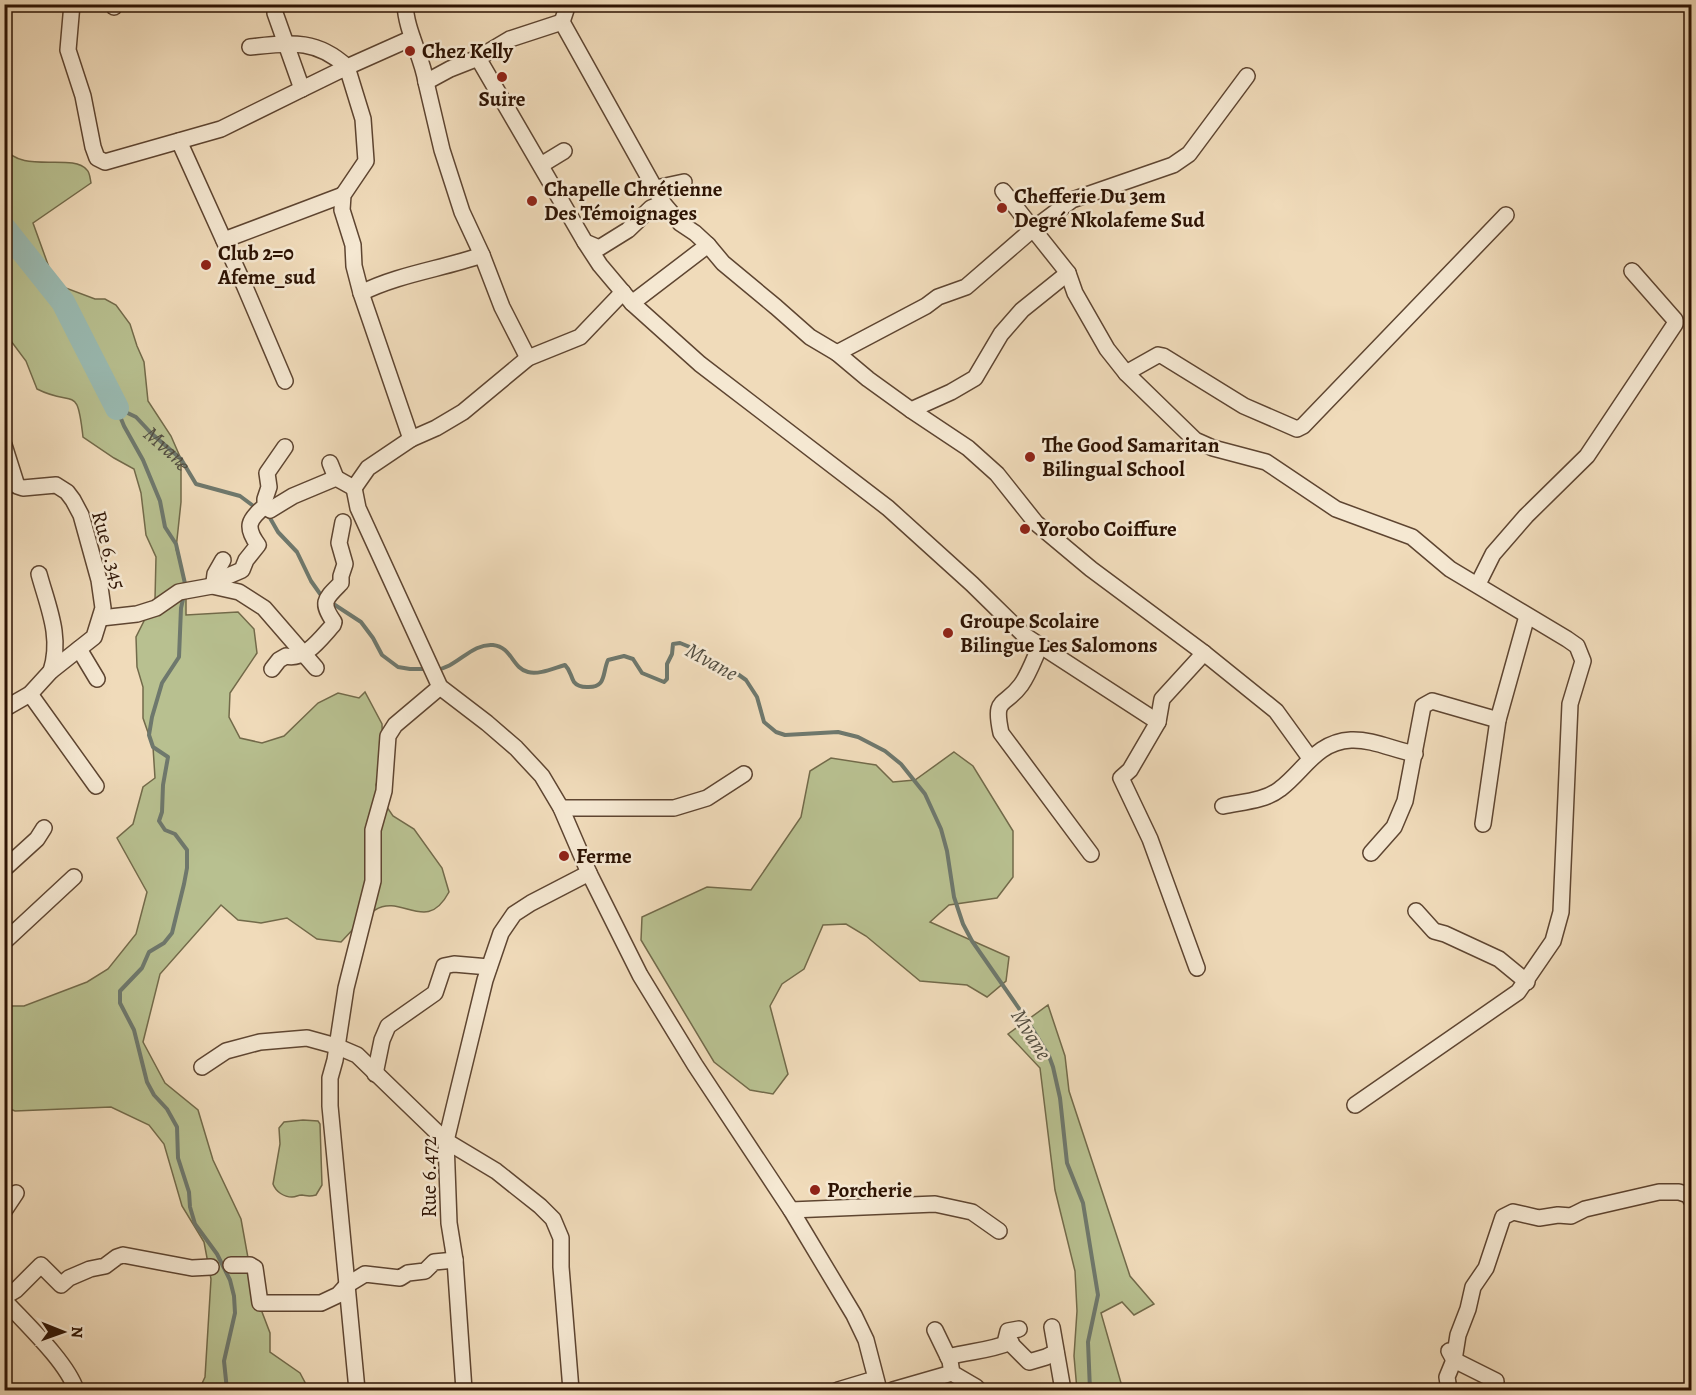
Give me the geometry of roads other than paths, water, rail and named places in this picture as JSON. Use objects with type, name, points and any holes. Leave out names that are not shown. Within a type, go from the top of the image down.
[{"type":"street","points":[[72,4],[68,50],[83,96],[96,158],[105,162],[221,129],[412,38]]},
{"type":"street","points":[[275,4],[275,13],[302,89]]},
{"type":"street","points":[[405,4],[412,38],[422,63],[442,150],[462,212],[502,307],[528,358]]},
{"type":"street","points":[[568,4],[562,22],[663,203],[680,223],[695,232],[723,263],[810,337],[837,353],[874,384],[968,448],[997,474],[1036,523],[1091,569],[1204,653],[1276,711],[1310,758]]},
{"type":"street","points":[[426,82],[478,58],[510,39],[562,22]]},
{"type":"street","points":[[250,47],[286,43],[312,45],[337,58],[347,67],[363,119],[366,161],[343,195],[342,210],[353,245],[354,266],[361,293],[411,439]]},
{"type":"street","points":[[478,58],[585,242],[600,265],[628,297],[700,364],[888,508],[1024,635],[1158,722]]},
{"type":"street","points":[[837,353],[926,306],[938,297],[966,287],[1033,229],[1072,200],[1183,160],[1247,76]]},
{"type":"street","points":[[179,141],[225,240],[285,381]]},
{"type":"street","points":[[541,165],[564,151]]},
{"type":"street","points":[[656,188],[684,182]]},
{"type":"street","points":[[1003,191],[1068,273],[1074,293],[1107,349],[1126,373],[1195,440],[1272,465],[1336,509],[1412,537],[1450,569],[1577,646],[1583,661],[1570,704],[1559,921],[1553,941],[1518,993],[1355,1105]]},
{"type":"street","points":[[225,240],[343,195]]},
{"type":"street","points":[[585,242],[600,248],[628,231],[651,208],[663,203]]},
{"type":"street","points":[[1126,373],[1158,355],[1163,356],[1244,406],[1297,429],[1303,426],[1506,215]]},
{"type":"street","points":[[708,245],[628,297],[580,337],[528,358],[463,412],[411,439],[368,468],[357,480],[354,488],[363,519],[440,687],[516,748],[542,776],[561,808],[589,873],[646,985],[695,1065],[858,1311],[878,1390]]},
{"type":"street","points":[[361,293],[398,278],[482,255]]},
{"type":"street","points":[[1478,584],[1493,554],[1526,516],[1587,456],[1675,324],[1675,320],[1632,271]]},
{"type":"street","points":[[911,410],[975,378],[1001,334],[1022,310],[1068,273]]},
{"type":"street","name":"Rue 6.345","points":[[4,445],[16,486],[23,488],[56,485],[67,492],[73,500],[81,515],[99,580],[103,608],[93,637],[51,671],[30,694],[4,709]]},
{"type":"street","points":[[265,506],[269,487],[267,473],[285,447]]},
{"type":"street","points":[[330,463],[336,478],[354,488]]},
{"type":"street","points":[[265,506],[270,510],[293,496],[336,478]]},
{"type":"street","points":[[101,618],[137,614],[156,608],[179,592],[213,584],[242,570],[246,560],[258,545],[250,534],[250,524],[256,513],[265,506]]},
{"type":"street","points":[[272,669],[286,656],[294,658],[303,654],[334,622],[326,611],[325,604],[327,597],[341,583],[340,576],[345,564],[339,543],[343,522]]},
{"type":"street","points":[[213,584],[215,574],[223,560]]},
{"type":"street","points":[[39,574],[55,633],[57,655],[51,671]]},
{"type":"street","points":[[213,584],[239,592],[264,608],[316,668]]},
{"type":"street","points":[[1483,824],[1498,720],[1527,616]]},
{"type":"street","points":[[1040,646],[1020,687],[999,705],[997,715],[1001,733],[1091,854]]},
{"type":"street","points":[[79,649],[97,679]]},
{"type":"street","points":[[1197,968],[1150,840],[1120,778],[1130,770],[1158,722],[1162,699],[1204,653]]},
{"type":"street","points":[[357,1390],[330,1106],[330,1078],[346,988],[373,881],[373,830],[384,791],[388,736],[395,725],[440,687]]},
{"type":"street","points":[[30,694],[96,786]]},
{"type":"street","points":[[1371,853],[1394,827],[1400,816],[1405,801],[1423,706],[1426,702],[1498,720]]},
{"type":"street","points":[[1223,807],[1273,793],[1281,788],[1310,758],[1328,746],[1349,740],[1361,740],[1414,754]]},
{"type":"street","points":[[561,808],[674,808],[707,798],[744,774]]},
{"type":"street","points":[[4,869],[37,839],[44,828]]},
{"type":"street","name":"Rue 6.472","points":[[464,1390],[455,1260],[449,1223],[446,1141],[486,988],[489,967],[501,933],[514,914],[589,873]]},
{"type":"street","points":[[4,942],[74,877]]},
{"type":"street","points":[[1416,911],[1434,931],[1494,956],[1508,964],[1527,982]]},
{"type":"street","points":[[375,1074],[388,1026],[435,993],[444,966],[454,964],[489,967]]},
{"type":"street","points":[[202,1066],[236,1047],[277,1040],[314,1039],[336,1053],[357,1055],[446,1141],[509,1181],[540,1206],[553,1220],[561,1238],[561,1267],[571,1390]]},
{"type":"street","points":[[1449,1390],[1448,1377],[1454,1360],[1458,1335],[1473,1287],[1486,1269],[1503,1217],[1513,1212],[1539,1218],[1558,1215],[1571,1216],[1585,1209],[1659,1192],[1679,1192],[1688,1196],[1692,1201]]},
{"type":"street","points":[[4,1211],[16,1193]]},
{"type":"street","points":[[791,1210],[935,1204],[972,1212],[999,1231]]},
{"type":"street","points":[[76,1390],[73,1380],[4,1298],[16,1290],[41,1265],[61,1285],[69,1278],[90,1269],[105,1266],[117,1257],[123,1256],[192,1268],[211,1267]]},
{"type":"street","points":[[231,1265],[250,1265],[255,1268],[260,1303],[321,1303],[339,1295],[347,1285],[365,1274],[400,1278],[408,1273],[425,1271],[434,1262],[455,1260]]},
{"type":"street","points":[[1052,1327],[1063,1390]]},
{"type":"street","points":[[934,1330],[948,1357],[952,1373],[979,1390]]},
{"type":"street","points":[[948,1357],[973,1351],[990,1350],[1015,1335],[1016,1350],[1029,1362],[1056,1352]]},
{"type":"street","points":[[1446,1346],[1454,1360],[1496,1381]]},
{"type":"street","points":[[893,1390],[952,1373]]},
{"type":"street","points":[[838,1390],[868,1381],[878,1390]]},
{"type":"waterway","name":"Mvane","points":[[4,228],[63,302],[117,408]]},
{"type":"waterway","name":"Mvane","points":[[117,408],[136,417],[181,459],[196,484],[240,496],[256,508]]},
{"type":"waterway","points":[[117,409],[143,460],[160,501],[165,527],[176,544],[186,588]]},
{"type":"waterway","name":"Mvane","points":[[265,514],[297,552],[311,581],[323,598]]},
{"type":"waterway","points":[[184,595],[181,608],[179,657],[162,683],[149,735],[153,747],[168,757],[159,821],[165,830],[175,834],[187,850],[187,868],[172,933],[164,943],[149,952],[142,968],[120,991],[120,1003],[134,1030],[147,1082],[177,1127],[178,1158],[189,1192],[195,1224],[217,1254],[230,1280],[235,1313],[224,1361],[227,1390]]},
{"type":"waterway","name":"Mvane","points":[[328,603],[361,622],[382,655],[398,667],[428,669]]},
{"type":"waterway","name":"Mvane","points":[[435,670],[450,665],[478,648],[493,645],[508,653],[518,666],[528,672],[542,672],[565,665],[574,682],[581,686],[598,685],[603,679],[608,660],[624,656],[633,659],[642,673],[664,682],[667,679],[667,664],[672,654],[673,644],[680,643],[702,652],[709,665],[739,675],[746,680],[757,697],[764,722],[776,732],[785,735],[838,732],[858,737],[885,751],[901,764],[925,794],[941,829],[954,897],[963,924],[972,941],[1027,1020],[1049,1056],[1053,1067],[1060,1098],[1067,1163],[1083,1203],[1098,1295],[1088,1342],[1090,1390]]},
{"type":"place","name":"Chez Kelly","points":[[410,51]]},
{"type":"place","name":"Suire","points":[[502,77]]},
{"type":"place","name":"Chapelle Chrétienne Des Témoignages","points":[[532,201]]},
{"type":"place","name":"Chefferie Du 3em Degré Nkolafeme Sud","points":[[1002,208]]},
{"type":"place","name":"Club 2=0 Afeme_sud","points":[[206,265]]},
{"type":"place","name":"The Good Samaritan Bilingual School","points":[[1030,457]]},
{"type":"place","name":"Yorobo Coiffure","points":[[1025,529]]},
{"type":"place","name":"Groupe Scolaire Bilingue Les Salomons","points":[[948,633]]},
{"type":"place","name":"Ferme","points":[[564,856]]},
{"type":"place","name":"Porcherie","points":[[815,1190]]}]
